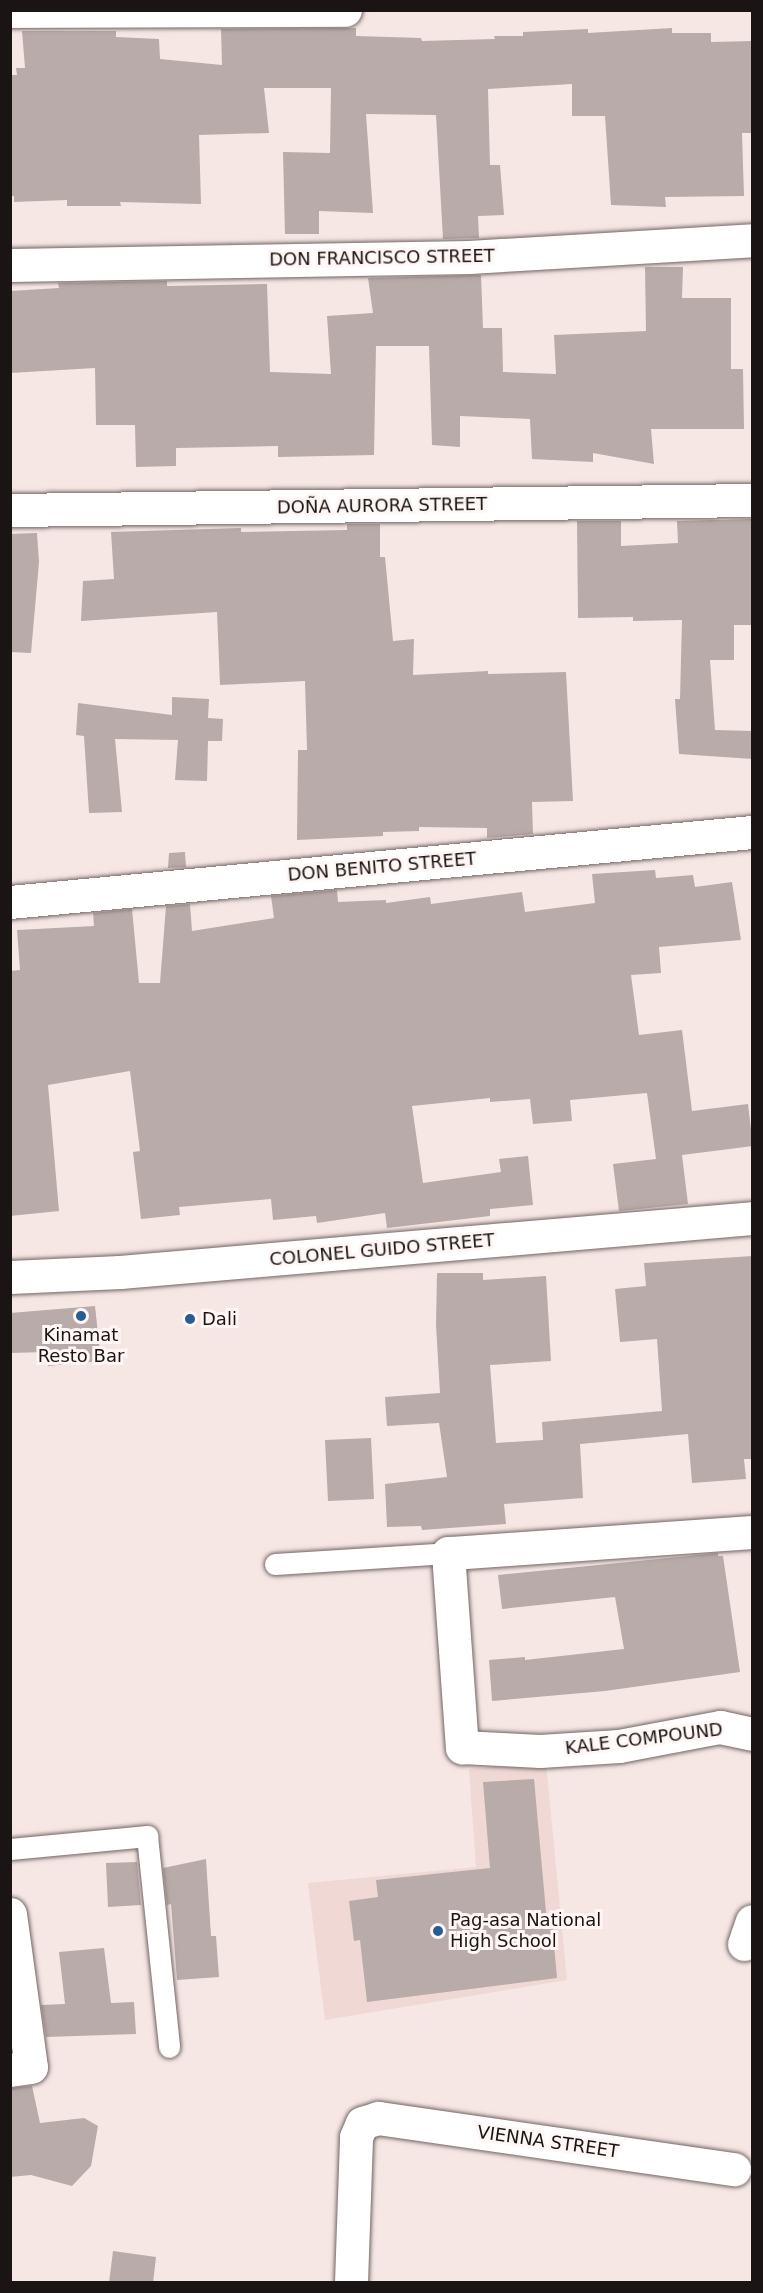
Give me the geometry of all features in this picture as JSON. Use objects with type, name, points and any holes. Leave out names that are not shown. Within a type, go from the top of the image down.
[{"type":"street","points":[[10,12],[345,10]]},
{"type":"street","name":"DON FRANCISCO STREET","points":[[10,265],[469,257],[753,240]]},
{"type":"street","name":"DOÑA AURORA STREET","points":[[10,510],[753,500]]},
{"type":"street","name":"DON BENITO STREET","points":[[10,902],[753,832]]},
{"type":"street","name":"COLONEL GUIDO STREET","points":[[10,1277],[120,1272],[753,1218]]},
{"type":"street","points":[[448,1553],[753,1532]]},
{"type":"street","name":"KALE COMPOUND","points":[[448,1553],[462,1746],[540,1751],[620,1746],[720,1727],[753,1734]]},
{"type":"street","points":[[10,1914],[31,2067],[10,2070]]},
{"type":"street","name":"VIENNA STREET","points":[[351,2283],[356,2137],[362,2123],[378,2118],[734,2169]]},
{"type":"lane","points":[[275,1564],[448,1553]]},
{"type":"lane","points":[[10,1849],[147,1836],[169,2048]]},
{"type":"shaded area","name":"Pag-asa National High School","points":[[546,1763],[567,1980],[325,2020],[308,1883],[476,1867],[469,1769]]},
{"type":"building","points":[[356,28],[356,36],[421,38],[422,41],[495,39],[494,36],[523,36],[523,32],[588,29],[588,33],[672,28],[672,33],[711,33],[711,42],[753,41],[753,133],[742,133],[744,196],[665,197],[666,207],[611,205],[605,116],[572,116],[572,84],[488,89],[490,165],[500,165],[504,215],[478,216],[479,238],[443,239],[436,115],[366,114],[373,213],[319,211],[319,234],[285,234],[283,152],[330,153],[331,88],[264,88],[269,133],[199,135],[201,204],[120,202],[121,206],[67,206],[67,200],[14,202],[14,196],[10,196],[10,75],[17,75],[16,68],[25,68],[22,31],[116,31],[116,37],[159,39],[160,59],[222,65],[221,29]]},
{"type":"building","points":[[645,267],[683,267],[682,298],[731,298],[731,369],[743,369],[744,429],[651,429],[654,464],[593,453],[593,462],[532,459],[530,419],[460,416],[460,447],[432,445],[429,346],[376,346],[374,455],[278,457],[278,446],[176,448],[176,466],[136,467],[135,425],[96,425],[95,368],[10,373],[10,291],[59,288],[58,283],[167,281],[167,286],[267,284],[270,372],[331,374],[327,316],[373,313],[368,278],[481,275],[483,328],[502,328],[503,372],[556,374],[554,335],[646,331]]},
{"type":"building","points":[[753,519],[753,625],[734,625],[734,660],[710,660],[715,730],[753,731],[753,759],[679,754],[675,699],[680,699],[682,620],[633,621],[633,617],[578,618],[577,521],[621,521],[621,546],[678,543],[677,521]]},
{"type":"building","points":[[347,524],[380,524],[380,557],[385,557],[393,641],[414,639],[413,675],[488,671],[488,674],[566,672],[573,801],[532,802],[533,834],[487,838],[487,828],[419,827],[419,831],[383,832],[383,836],[297,840],[298,750],[307,750],[305,681],[220,685],[217,612],[81,621],[83,581],[114,579],[111,532],[241,528],[241,532],[347,530]]},
{"type":"building","points":[[37,533],[39,562],[31,653],[10,652],[10,534]]},
{"type":"building","points":[[172,697],[209,699],[208,718],[223,719],[222,741],[208,741],[207,781],[175,780],[178,740],[115,739],[122,812],[89,813],[84,736],[76,735],[78,703],[172,715]]},
{"type":"building","points":[[185,852],[186,867],[168,868],[169,853]]},
{"type":"building","points":[[655,870],[656,878],[693,875],[695,887],[732,882],[741,940],[659,947],[661,973],[631,975],[639,1035],[682,1030],[692,1111],[748,1104],[753,1146],[682,1155],[688,1204],[619,1211],[613,1164],[656,1159],[647,1093],[570,1100],[572,1121],[533,1124],[530,1099],[490,1102],[490,1098],[412,1106],[423,1183],[501,1172],[499,1159],[528,1156],[533,1205],[490,1209],[490,1216],[387,1228],[385,1213],[317,1223],[316,1216],[273,1220],[271,1199],[179,1207],[180,1215],[141,1219],[133,1152],[140,1151],[130,1071],[48,1085],[59,1211],[10,1216],[10,971],[20,970],[17,930],[94,926],[93,913],[132,909],[139,983],[160,983],[166,906],[190,904],[192,931],[274,918],[271,896],[337,890],[338,902],[386,900],[386,903],[430,897],[431,904],[522,892],[525,912],[595,903],[592,874]]},
{"type":"building","points":[[753,1256],[753,1459],[744,1459],[746,1479],[692,1483],[688,1434],[580,1444],[583,1498],[504,1504],[506,1524],[422,1530],[421,1526],[387,1527],[385,1484],[447,1477],[439,1423],[387,1426],[385,1397],[440,1393],[436,1325],[437,1273],[483,1273],[483,1280],[546,1276],[551,1361],[490,1365],[496,1443],[543,1440],[542,1422],[662,1411],[657,1339],[620,1342],[615,1289],[646,1286],[644,1263]]},
{"type":"building","points":[[95,1306],[101,1361],[48,1366],[47,1352],[10,1353],[10,1313]]},
{"type":"building","points":[[371,1438],[374,1499],[328,1501],[325,1440]]},
{"type":"building","points":[[718,1553],[718,1556],[723,1556],[740,1672],[605,1691],[492,1701],[489,1660],[525,1657],[525,1660],[624,1649],[615,1597],[502,1609],[498,1575]]},
{"type":"building","name":"Pag-asa National High School","points":[[534,1779],[547,1923],[552,1922],[557,1978],[367,2002],[360,1940],[354,1941],[349,1901],[378,1897],[376,1880],[490,1868],[483,1782]]},
{"type":"building","points":[[206,1859],[211,1936],[216,1936],[219,1977],[177,1980],[171,1904],[167,1905],[163,1868]]},
{"type":"building","points":[[137,1862],[141,1905],[108,1907],[106,1863]]},
{"type":"building","points":[[104,1948],[111,2003],[134,2002],[136,2034],[46,2037],[41,2005],[65,2004],[59,1952]]},
{"type":"building","points":[[32,2086],[40,2123],[84,2118],[98,2126],[91,2166],[72,2186],[31,2175],[10,2177],[10,2088]]},
{"type":"building","points":[[113,2251],[156,2257],[153,2283],[109,2283]]},
{"type":"place","name":"Kinamat Resto Bar","points":[[81,1316]]},
{"type":"place","name":"Dali","points":[[190,1319]]},
{"type":"place","name":"Pag-asa National High School","points":[[438,1931]]}]
